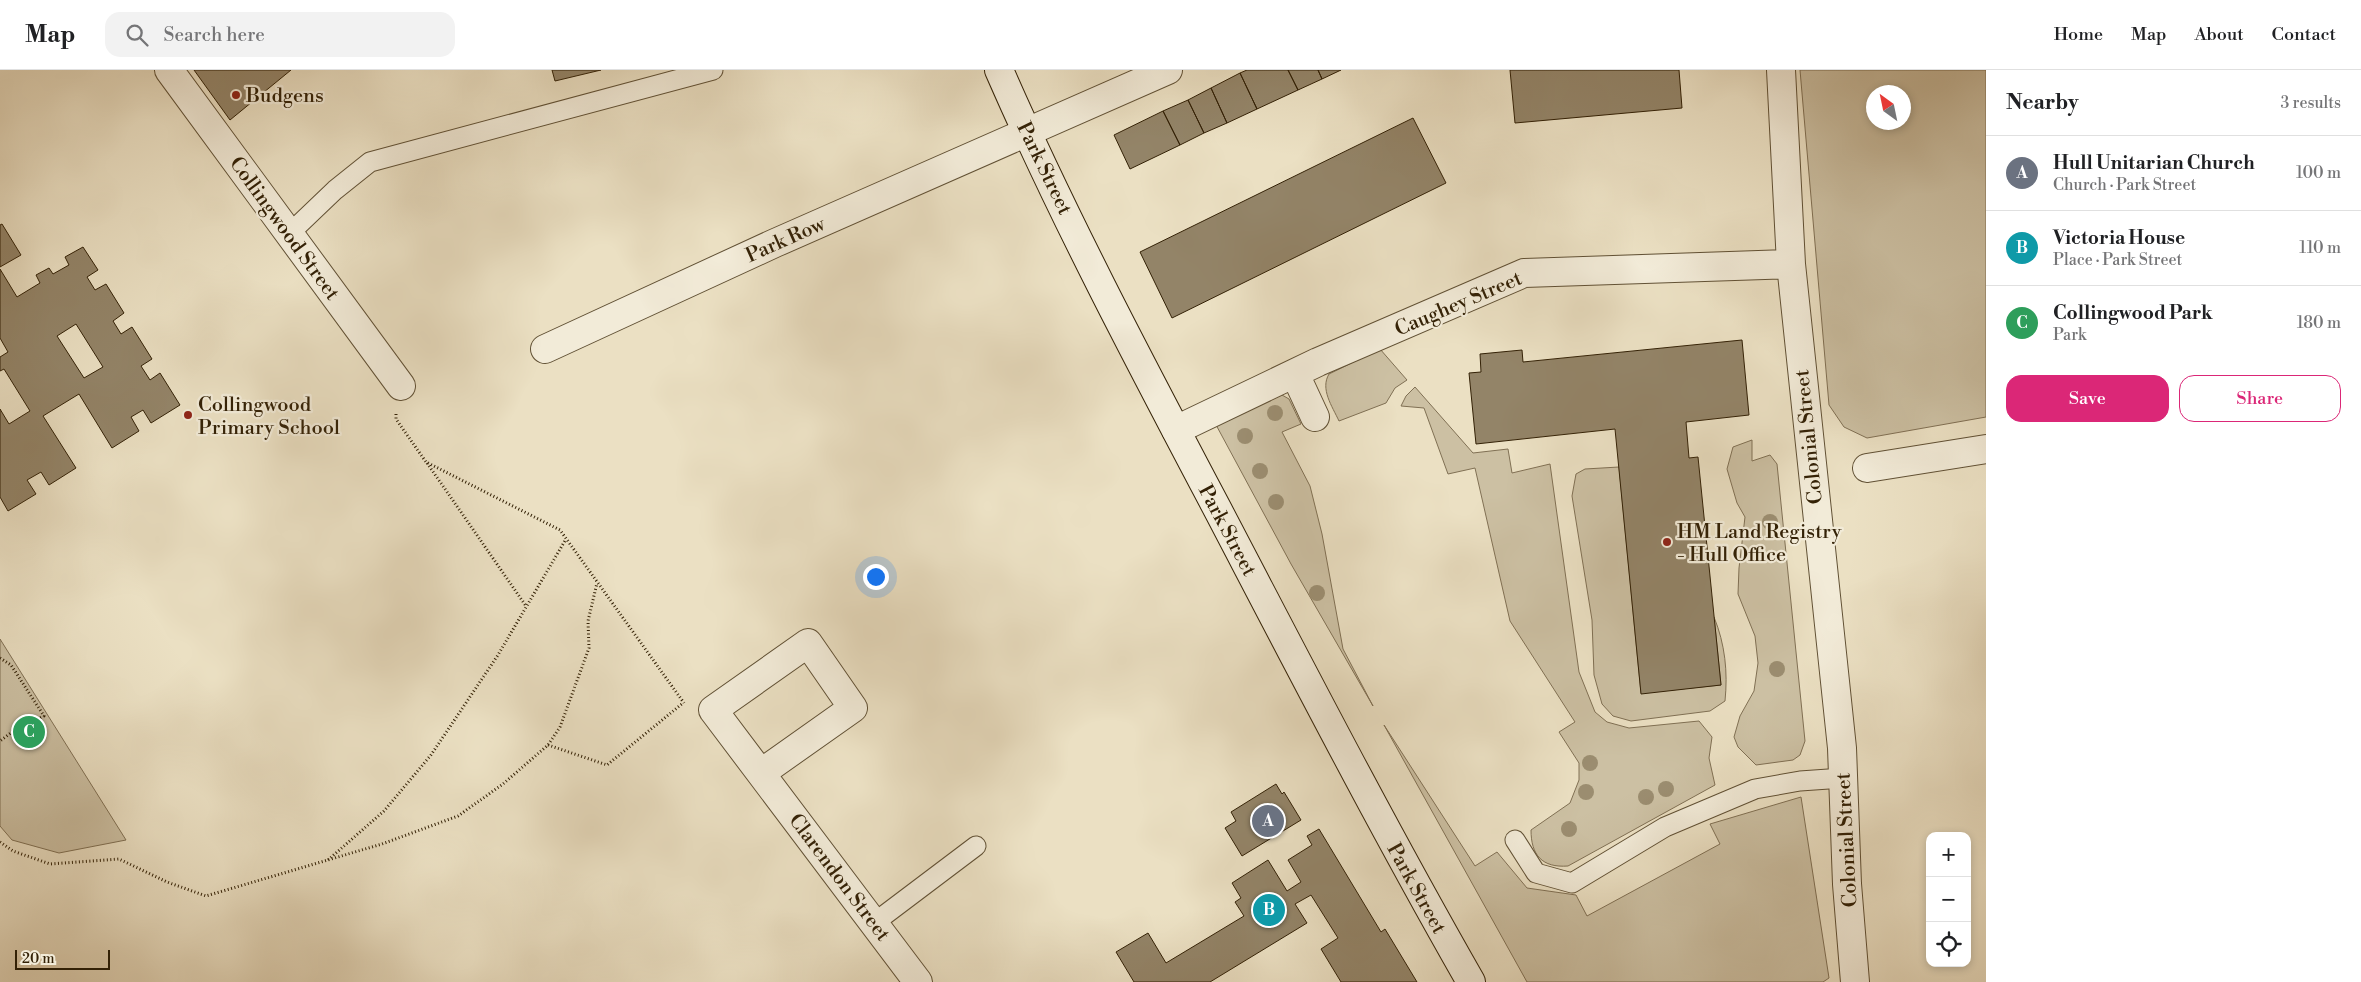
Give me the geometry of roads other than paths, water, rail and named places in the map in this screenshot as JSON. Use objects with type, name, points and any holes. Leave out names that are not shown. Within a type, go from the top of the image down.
[{"type":"street","name":"Collingwood Street","points":[[169,70],[401,386]]},
{"type":"street","name":"Park Street","points":[[999,70],[1027,133],[1176,430],[1390,840],[1471,982]]},
{"type":"street","name":"Park Row","points":[[546,349],[775,243],[1168,70]]},
{"type":"street","name":"Colonial Street","points":[[1781,70],[1792,264],[1842,748],[1847,884],[1855,982]]},
{"type":"street","name":"Caughey Street","points":[[1176,430],[1295,374],[1524,273],[1792,264]]},
{"type":"street","points":[[1295,374],[1315,417]]},
{"type":"street","points":[[1867,468],[1986,449]]},
{"type":"street","name":"Clarendon Street","points":[[761,772],[853,708],[808,643],[713,710],[918,982]]},
{"type":"lane","points":[[289,234],[335,190],[370,162],[713,70]]},
{"type":"lane","points":[[1515,840],[1536,873],[1572,883],[1665,827],[1755,789],[1800,781],[1843,778]]},
{"type":"lane","points":[[874,923],[976,846]]},
{"type":"place","name":"Budgens","points":[[236,95]]},
{"type":"place","name":"Collingwood Primary School","points":[[188,415]]},
{"type":"place","name":"HM Land Registry - Hull Office","points":[[1667,542]]},
{"type":"place","name":"Collingwood Park","points":[[29,732]]},
{"type":"place","name":"Hull Unitarian Church","points":[[1268,821]]},
{"type":"place","name":"Victoria House","points":[[1269,910]]}]
